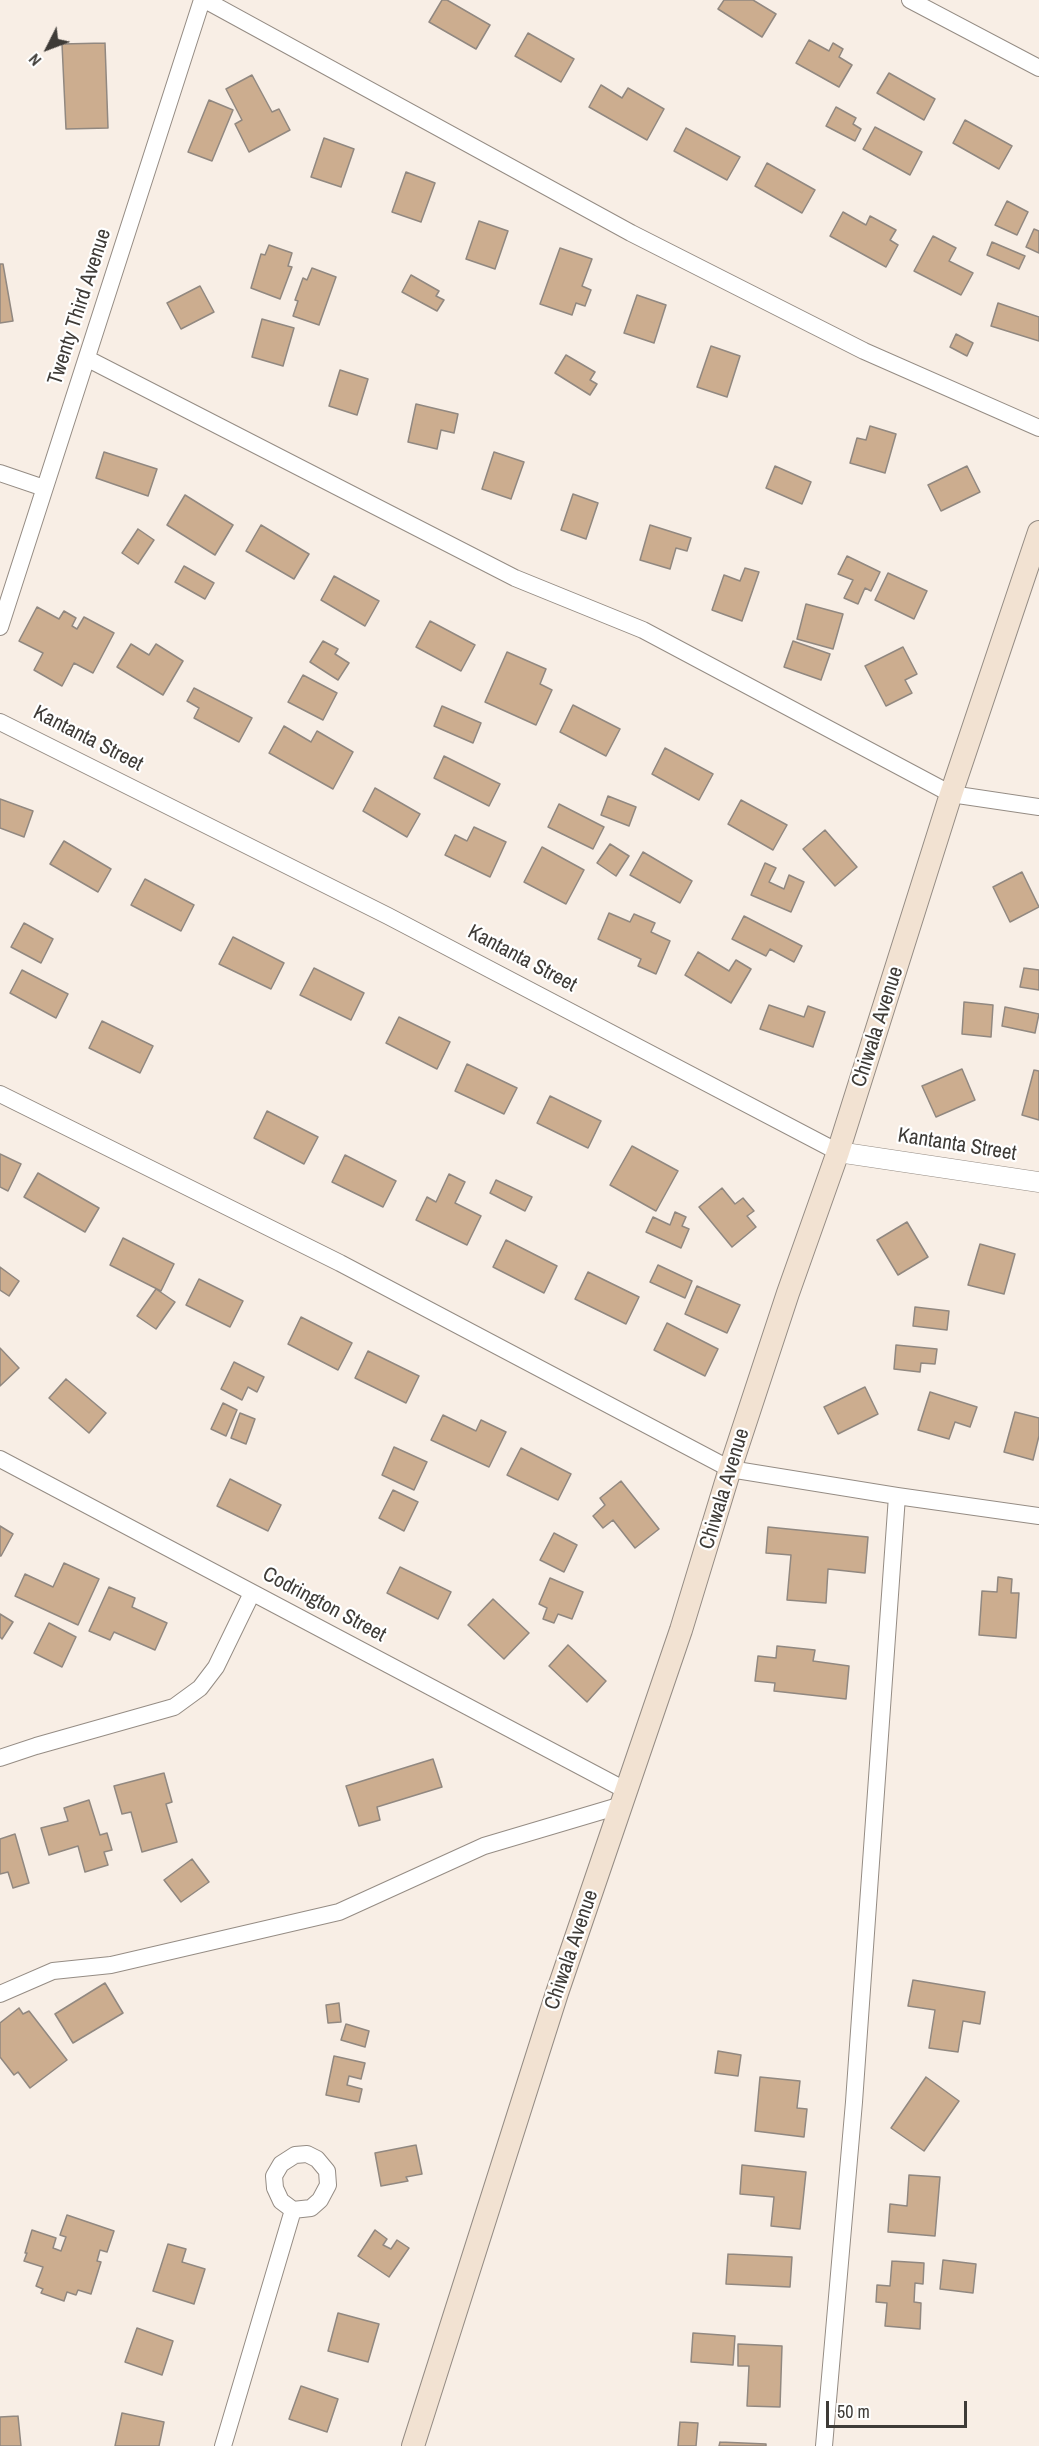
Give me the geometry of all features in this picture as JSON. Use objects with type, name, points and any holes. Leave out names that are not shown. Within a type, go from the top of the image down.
[{"type":"main road","name":"Chiwala Avenue","points":[[413,2446],[557,1993],[681,1630],[730,1469],[788,1293],[838,1152],[951,794],[1039,532]]},
{"type":"street","name":"Twenty Third Avenue","points":[[0,627],[203,0]]},
{"type":"street","points":[[203,0],[631,233],[864,351],[1039,428]]},
{"type":"street","points":[[910,0],[1039,68]]},
{"type":"street","points":[[88,359],[515,578],[643,630],[951,794],[1039,807]]},
{"type":"street","points":[[0,472],[44,489]]},
{"type":"street","name":"Kantanta Street","points":[[0,722],[388,916],[838,1152],[1039,1182]]},
{"type":"street","points":[[0,1094],[329,1258],[730,1469],[1039,1516]]},
{"type":"street","name":"Codrington Street","points":[[0,1459],[252,1593],[625,1798]]},
{"type":"street","points":[[824,2446],[854,2102],[897,1496]]},
{"type":"street","points":[[0,1758],[174,1707],[200,1688],[216,1667],[252,1593]]},
{"type":"street","points":[[0,1994],[53,1971],[111,1965],[339,1912],[484,1846],[625,1798]]},
{"type":"street","points":[[222,2446],[293,2210]]},
{"type":"building","points":[[442,0],[447,0],[490,25],[476,49],[429,22]]},
{"type":"building","points":[[724,0],[753,0],[776,14],[762,37],[718,9]]},
{"type":"building","points":[[528,33],[574,59],[561,82],[515,56]]},
{"type":"building","points":[[809,40],[829,51],[833,43],[843,49],[839,57],[852,65],[839,87],[796,63]]},
{"type":"building","points":[[105,43],[108,128],[66,129],[62,44]]},
{"type":"building","points":[[889,73],[935,99],[924,120],[877,93]]},
{"type":"building","points":[[252,75],[272,112],[279,109],[290,130],[249,152],[235,124],[242,120],[226,89]]},
{"type":"building","points":[[601,85],[622,98],[628,88],[664,109],[647,140],[589,107]]},
{"type":"building","points":[[209,100],[233,110],[212,161],[188,152]]},
{"type":"building","points":[[836,107],[856,118],[853,124],[861,129],[855,141],[826,126]]},
{"type":"building","points":[[965,120],[1012,146],[999,169],[953,143]]},
{"type":"building","points":[[875,127],[922,152],[910,175],[863,149]]},
{"type":"building","points":[[686,128],[740,157],[727,180],[674,151]]},
{"type":"building","points":[[324,138],[354,149],[341,187],[311,177]]},
{"type":"building","points":[[767,163],[815,190],[802,213],[755,186]]},
{"type":"building","points":[[406,172],[435,183],[421,222],[392,212]]},
{"type":"building","points":[[1007,201],[1028,212],[1017,235],[995,225]]},
{"type":"building","points":[[843,212],[866,225],[870,216],[896,230],[890,240],[898,245],[886,267],[830,236]]},
{"type":"building","points":[[479,221],[508,231],[495,269],[466,259]]},
{"type":"building","points":[[1034,229],[1039,231],[1039,253],[1026,247]]},
{"type":"building","points":[[933,236],[956,248],[949,261],[973,273],[961,295],[914,271]]},
{"type":"building","points":[[992,242],[1025,256],[1019,269],[987,255]]},
{"type":"building","points":[[269,245],[292,253],[288,266],[292,267],[280,299],[251,288],[261,254],[265,255]]},
{"type":"building","points":[[560,248],[592,259],[582,286],[591,290],[585,306],[576,303],[572,315],[540,304]]},
{"type":"building","points":[[0,264],[3,264],[13,321],[0,323]]},
{"type":"building","points":[[312,268],[336,277],[319,325],[293,316],[298,301],[295,300],[303,278],[307,280]]},
{"type":"building","points":[[411,275],[439,291],[436,296],[444,300],[437,311],[402,292]]},
{"type":"building","points":[[200,286],[214,312],[181,329],[167,303]]},
{"type":"building","points":[[637,295],[666,305],[654,343],[624,333]]},
{"type":"building","points":[[998,303],[1039,317],[1039,341],[991,326]]},
{"type":"building","points":[[262,319],[294,328],[283,366],[252,357]]},
{"type":"building","points":[[956,334],[973,343],[967,356],[950,347]]},
{"type":"building","points":[[711,346],[740,356],[727,397],[697,387]]},
{"type":"building","points":[[566,355],[595,372],[590,380],[597,384],[590,395],[555,373]]},
{"type":"building","points":[[340,370],[368,379],[357,415],[329,406]]},
{"type":"building","points":[[416,404],[458,414],[454,433],[441,430],[437,449],[408,442]]},
{"type":"building","points":[[870,426],[896,434],[885,473],[850,463],[857,438],[866,440]]},
{"type":"building","points":[[104,452],[157,469],[148,496],[96,478]]},
{"type":"building","points":[[494,452],[524,462],[511,499],[482,489]]},
{"type":"building","points":[[775,466],[811,482],[802,504],[766,488]]},
{"type":"building","points":[[967,466],[980,492],[941,511],[928,485]]},
{"type":"building","points":[[573,494],[598,503],[586,539],[561,530]]},
{"type":"building","points":[[185,495],[233,525],[215,555],[167,525]]},
{"type":"building","points":[[261,525],[309,554],[294,579],[246,551]]},
{"type":"building","points":[[650,525],[691,538],[687,551],[676,548],[670,569],[640,560]]},
{"type":"building","points":[[138,529],[154,540],[138,564],[122,553]]},
{"type":"building","points":[[847,556],[880,572],[871,591],[865,588],[858,604],[844,598],[853,580],[838,574]]},
{"type":"building","points":[[184,566],[214,583],[205,599],[175,582]]},
{"type":"building","points":[[745,568],[759,572],[742,621],[712,610],[724,575],[740,581]]},
{"type":"building","points":[[888,573],[927,591],[914,619],[875,600]]},
{"type":"building","points":[[334,576],[379,601],[365,626],[321,600]]},
{"type":"building","points":[[806,604],[843,614],[833,649],[797,639]]},
{"type":"building","points":[[37,607],[59,619],[64,611],[76,618],[72,626],[77,629],[84,617],[114,633],[93,673],[74,663],[62,686],[34,670],[43,653],[19,641]]},
{"type":"building","points":[[430,621],[475,645],[461,671],[416,647]]},
{"type":"building","points":[[323,641],[338,649],[335,654],[349,663],[338,680],[310,662]]},
{"type":"building","points":[[793,641],[830,654],[821,680],[784,667]]},
{"type":"building","points":[[131,644],[149,655],[156,644],[183,661],[163,695],[117,667]]},
{"type":"building","points":[[903,647],[917,674],[905,680],[912,693],[886,706],[865,666]]},
{"type":"building","points":[[507,652],[546,669],[540,684],[552,690],[536,725],[485,702]]},
{"type":"building","points":[[303,675],[337,693],[323,720],[288,702]]},
{"type":"building","points":[[194,688],[252,718],[239,742],[194,718],[199,708],[187,701]]},
{"type":"building","points":[[573,705],[620,729],[606,756],[560,732]]},
{"type":"building","points":[[442,706],[481,723],[473,743],[434,726]]},
{"type":"building","points":[[284,726],[311,742],[317,731],[353,752],[333,789],[269,753]]},
{"type":"building","points":[[665,748],[713,774],[699,800],[652,774]]},
{"type":"building","points":[[444,756],[500,784],[489,806],[434,778]]},
{"type":"building","points":[[375,788],[420,814],[407,837],[363,811]]},
{"type":"building","points":[[608,796],[636,807],[629,826],[601,815]]},
{"type":"building","points":[[0,799],[33,811],[24,837],[0,828]]},
{"type":"building","points":[[741,800],[787,825],[773,850],[728,824]]},
{"type":"building","points":[[559,804],[604,827],[593,849],[548,827]]},
{"type":"building","points":[[474,827],[506,842],[490,877],[445,855],[455,835],[467,841]]},
{"type":"building","points":[[825,830],[857,867],[835,886],[803,849]]},
{"type":"building","points":[[64,841],[111,869],[98,892],[50,864]]},
{"type":"building","points":[[610,844],[629,856],[616,876],[597,863]]},
{"type":"building","points":[[542,847],[584,870],[566,904],[524,882]]},
{"type":"building","points":[[643,852],[692,881],[680,903],[630,875]]},
{"type":"building","points":[[765,863],[776,868],[769,882],[784,889],[789,875],[804,882],[791,912],[751,895]]},
{"type":"building","points":[[1022,872],[1039,907],[1010,922],[993,887]]},
{"type":"building","points":[[145,879],[194,905],[181,931],[131,905]]},
{"type":"building","points":[[609,913],[630,922],[634,914],[655,923],[651,932],[670,941],[656,974],[638,966],[641,959],[598,939]]},
{"type":"building","points":[[744,916],[802,946],[794,962],[770,949],[766,956],[732,939]]},
{"type":"building","points":[[24,923],[53,939],[41,963],[11,947]]},
{"type":"building","points":[[233,937],[284,963],[271,989],[219,964]]},
{"type":"building","points":[[698,952],[729,971],[736,960],[751,969],[731,1003],[685,975]]},
{"type":"building","points":[[314,968],[364,993],[351,1020],[300,995]]},
{"type":"building","points":[[1024,968],[1039,970],[1039,990],[1020,987]]},
{"type":"building","points":[[22,970],[68,994],[56,1018],[10,993]]},
{"type":"building","points":[[964,1002],[993,1005],[991,1037],[962,1034]]},
{"type":"building","points":[[769,1005],[804,1017],[808,1006],[825,1012],[813,1047],[760,1029]]},
{"type":"building","points":[[1005,1007],[1039,1014],[1035,1033],[1002,1026]]},
{"type":"building","points":[[399,1017],[450,1042],[437,1069],[386,1043]]},
{"type":"building","points":[[102,1021],[153,1046],[140,1073],[89,1048]]},
{"type":"building","points":[[467,1064],[517,1088],[504,1114],[455,1091]]},
{"type":"building","points":[[962,1069],[975,1100],[936,1117],[922,1086]]},
{"type":"building","points":[[1034,1070],[1039,1071],[1039,1120],[1022,1115]]},
{"type":"building","points":[[550,1096],[601,1121],[588,1148],[537,1123]]},
{"type":"building","points":[[267,1111],[318,1137],[304,1164],[254,1138]]},
{"type":"building","points":[[632,1146],[678,1171],[656,1211],[610,1185]]},
{"type":"building","points":[[0,1154],[21,1164],[8,1191],[0,1187]]},
{"type":"building","points":[[345,1155],[396,1181],[383,1207],[332,1182]]},
{"type":"building","points":[[38,1173],[99,1208],[85,1232],[24,1197]]},
{"type":"building","points":[[449,1174],[465,1182],[455,1203],[481,1216],[467,1245],[416,1220],[427,1197],[436,1202]]},
{"type":"building","points":[[496,1180],[532,1197],[525,1211],[490,1193]]},
{"type":"building","points":[[722,1188],[735,1204],[743,1198],[754,1211],[747,1216],[756,1227],[732,1247],[699,1207]]},
{"type":"building","points":[[675,1212],[686,1217],[682,1226],[689,1229],[681,1248],[646,1232],[653,1217],[670,1225]]},
{"type":"building","points":[[907,1222],[928,1257],[898,1275],[877,1240]]},
{"type":"building","points":[[123,1238],[174,1264],[161,1291],[110,1265]]},
{"type":"building","points":[[506,1240],[557,1266],[544,1293],[493,1267]]},
{"type":"building","points":[[980,1244],[1015,1254],[1004,1294],[968,1285]]},
{"type":"building","points":[[658,1265],[692,1281],[685,1298],[650,1282]]},
{"type":"building","points":[[0,1267],[19,1281],[9,1296],[0,1290]]},
{"type":"building","points":[[588,1272],[639,1297],[626,1324],[575,1299]]},
{"type":"building","points":[[199,1279],[243,1301],[230,1327],[186,1305]]},
{"type":"building","points":[[697,1286],[740,1305],[727,1333],[685,1314]]},
{"type":"building","points":[[156,1289],[175,1302],[156,1329],[137,1316]]},
{"type":"building","points":[[915,1307],[949,1311],[947,1330],[913,1326]]},
{"type":"building","points":[[301,1317],[352,1343],[338,1370],[288,1344]]},
{"type":"building","points":[[667,1323],[718,1349],[705,1376],[654,1350]]},
{"type":"building","points":[[896,1345],[937,1349],[935,1364],[921,1363],[920,1372],[894,1369]]},
{"type":"building","points":[[0,1348],[19,1368],[0,1386]]},
{"type":"building","points":[[368,1351],[419,1376],[406,1403],[355,1378]]},
{"type":"building","points":[[234,1362],[264,1377],[257,1392],[248,1387],[242,1400],[221,1389]]},
{"type":"building","points":[[66,1379],[106,1413],[89,1433],[49,1398]]},
{"type":"building","points":[[865,1387],[878,1414],[838,1434],[824,1407]]},
{"type":"building","points":[[930,1392],[977,1407],[970,1427],[955,1422],[949,1439],[918,1430]]},
{"type":"building","points":[[223,1403],[237,1410],[226,1436],[211,1429]]},
{"type":"building","points":[[1015,1412],[1039,1418],[1039,1436],[1033,1460],[1004,1452]]},
{"type":"building","points":[[240,1413],[255,1419],[246,1444],[231,1438]]},
{"type":"building","points":[[443,1415],[476,1431],[481,1420],[506,1432],[489,1467],[431,1440]]},
{"type":"building","points":[[394,1447],[427,1462],[414,1490],[382,1475]]},
{"type":"building","points":[[521,1448],[571,1474],[558,1500],[507,1475]]},
{"type":"building","points":[[230,1479],[281,1505],[268,1531],[217,1506]]},
{"type":"building","points":[[621,1481],[659,1529],[635,1548],[613,1520],[603,1528],[593,1516],[605,1505],[600,1498]]},
{"type":"building","points":[[393,1490],[418,1502],[404,1531],[379,1518]]},
{"type":"building","points":[[0,1526],[13,1534],[1,1556],[0,1556]]},
{"type":"building","points":[[768,1527],[868,1537],[865,1573],[828,1569],[826,1603],[787,1600],[791,1555],[766,1553]]},
{"type":"building","points":[[554,1533],[577,1545],[564,1572],[540,1560]]},
{"type":"building","points":[[64,1563],[99,1579],[78,1625],[15,1596],[25,1574],[53,1587]]},
{"type":"building","points":[[400,1567],[451,1592],[438,1619],[387,1593]]},
{"type":"building","points":[[998,1577],[1012,1579],[1011,1593],[1019,1593],[1016,1638],[979,1635],[982,1591],[997,1592]]},
{"type":"building","points":[[550,1578],[583,1592],[572,1619],[558,1614],[554,1623],[543,1619],[547,1608],[539,1604]]},
{"type":"building","points":[[109,1587],[135,1598],[132,1607],[167,1623],[155,1650],[114,1632],[110,1640],[89,1631]]},
{"type":"building","points":[[493,1599],[529,1633],[504,1659],[468,1625]]},
{"type":"building","points":[[0,1614],[13,1622],[2,1639],[0,1637]]},
{"type":"building","points":[[49,1623],[76,1637],[62,1667],[34,1653]]},
{"type":"building","points":[[568,1645],[606,1681],[587,1702],[549,1666]]},
{"type":"building","points":[[777,1646],[815,1650],[813,1661],[849,1666],[846,1699],[774,1691],[775,1683],[755,1681],[758,1656],[776,1658]]},
{"type":"building","points":[[433,1759],[442,1787],[377,1807],[380,1820],[359,1826],[346,1786]]},
{"type":"building","points":[[164,1773],[172,1802],[166,1804],[177,1842],[142,1852],[131,1812],[122,1814],[114,1786]]},
{"type":"building","points":[[89,1800],[100,1835],[107,1833],[112,1850],[104,1852],[108,1865],[85,1872],[78,1846],[49,1855],[41,1828],[68,1821],[64,1808]]},
{"type":"building","points":[[15,1834],[29,1883],[13,1888],[8,1872],[0,1874],[0,1839]]},
{"type":"building","points":[[192,1859],[209,1882],[181,1902],[164,1880]]},
{"type":"building","points":[[913,1980],[985,1992],[980,2024],[963,2021],[958,2052],[929,2048],[935,2010],[908,2006]]},
{"type":"building","points":[[105,1983],[123,2013],[73,2043],[55,2014]]},
{"type":"building","points":[[339,2003],[341,2022],[328,2023],[326,2005]]},
{"type":"building","points":[[19,2008],[23,2014],[29,2011],[67,2060],[30,2088],[18,2072],[14,2075],[0,2057],[0,2023]]},
{"type":"building","points":[[346,2024],[369,2031],[365,2047],[341,2040]]},
{"type":"building","points":[[718,2051],[741,2055],[738,2076],[715,2073]]},
{"type":"building","points":[[334,2056],[365,2063],[361,2079],[349,2076],[347,2085],[362,2089],[359,2102],[326,2095]]},
{"type":"building","points":[[760,2077],[800,2081],[797,2108],[807,2109],[804,2137],[755,2131]]},
{"type":"building","points":[[926,2077],[959,2101],[924,2151],[891,2128]]},
{"type":"building","points":[[416,2145],[422,2174],[406,2177],[408,2181],[381,2186],[375,2153]]},
{"type":"building","points":[[742,2165],[806,2172],[800,2229],[771,2226],[774,2197],[740,2194]]},
{"type":"building","points":[[909,2175],[940,2177],[935,2236],[888,2232],[890,2204],[907,2206]]},
{"type":"building","points":[[67,2215],[114,2231],[107,2252],[100,2250],[97,2261],[101,2262],[91,2294],[78,2290],[76,2295],[67,2292],[64,2301],[41,2293],[43,2289],[36,2286],[43,2267],[24,2261],[32,2230],[56,2238],[53,2248],[61,2251],[66,2237],[60,2235]]},
{"type":"building","points":[[375,2230],[387,2239],[383,2245],[391,2249],[397,2240],[409,2248],[389,2277],[358,2256]]},
{"type":"building","points":[[168,2244],[186,2249],[182,2262],[205,2269],[194,2304],[153,2291]]},
{"type":"building","points":[[728,2254],[792,2257],[790,2287],[726,2284]]},
{"type":"building","points":[[943,2260],[976,2264],[973,2293],[940,2289]]},
{"type":"building","points":[[892,2261],[924,2263],[923,2284],[915,2283],[914,2302],[921,2303],[920,2329],[885,2326],[887,2303],[876,2302],[877,2285],[890,2286]]},
{"type":"building","points":[[338,2313],[379,2324],[368,2362],[328,2351]]},
{"type":"building","points":[[137,2328],[173,2341],[162,2375],[125,2362]]},
{"type":"building","points":[[693,2333],[735,2336],[733,2365],[691,2362]]},
{"type":"building","points":[[738,2344],[782,2346],[780,2407],[747,2406],[749,2366],[738,2366]]},
{"type":"building","points":[[301,2386],[338,2399],[327,2432],[289,2419]]},
{"type":"building","points":[[122,2413],[164,2422],[159,2446],[115,2446]]},
{"type":"building","points":[[18,2416],[21,2446],[0,2446],[0,2417]]},
{"type":"building","points":[[680,2422],[698,2423],[696,2446],[678,2446]]},
{"type":"building","points":[[720,2442],[766,2444],[766,2446],[719,2446]]}]
